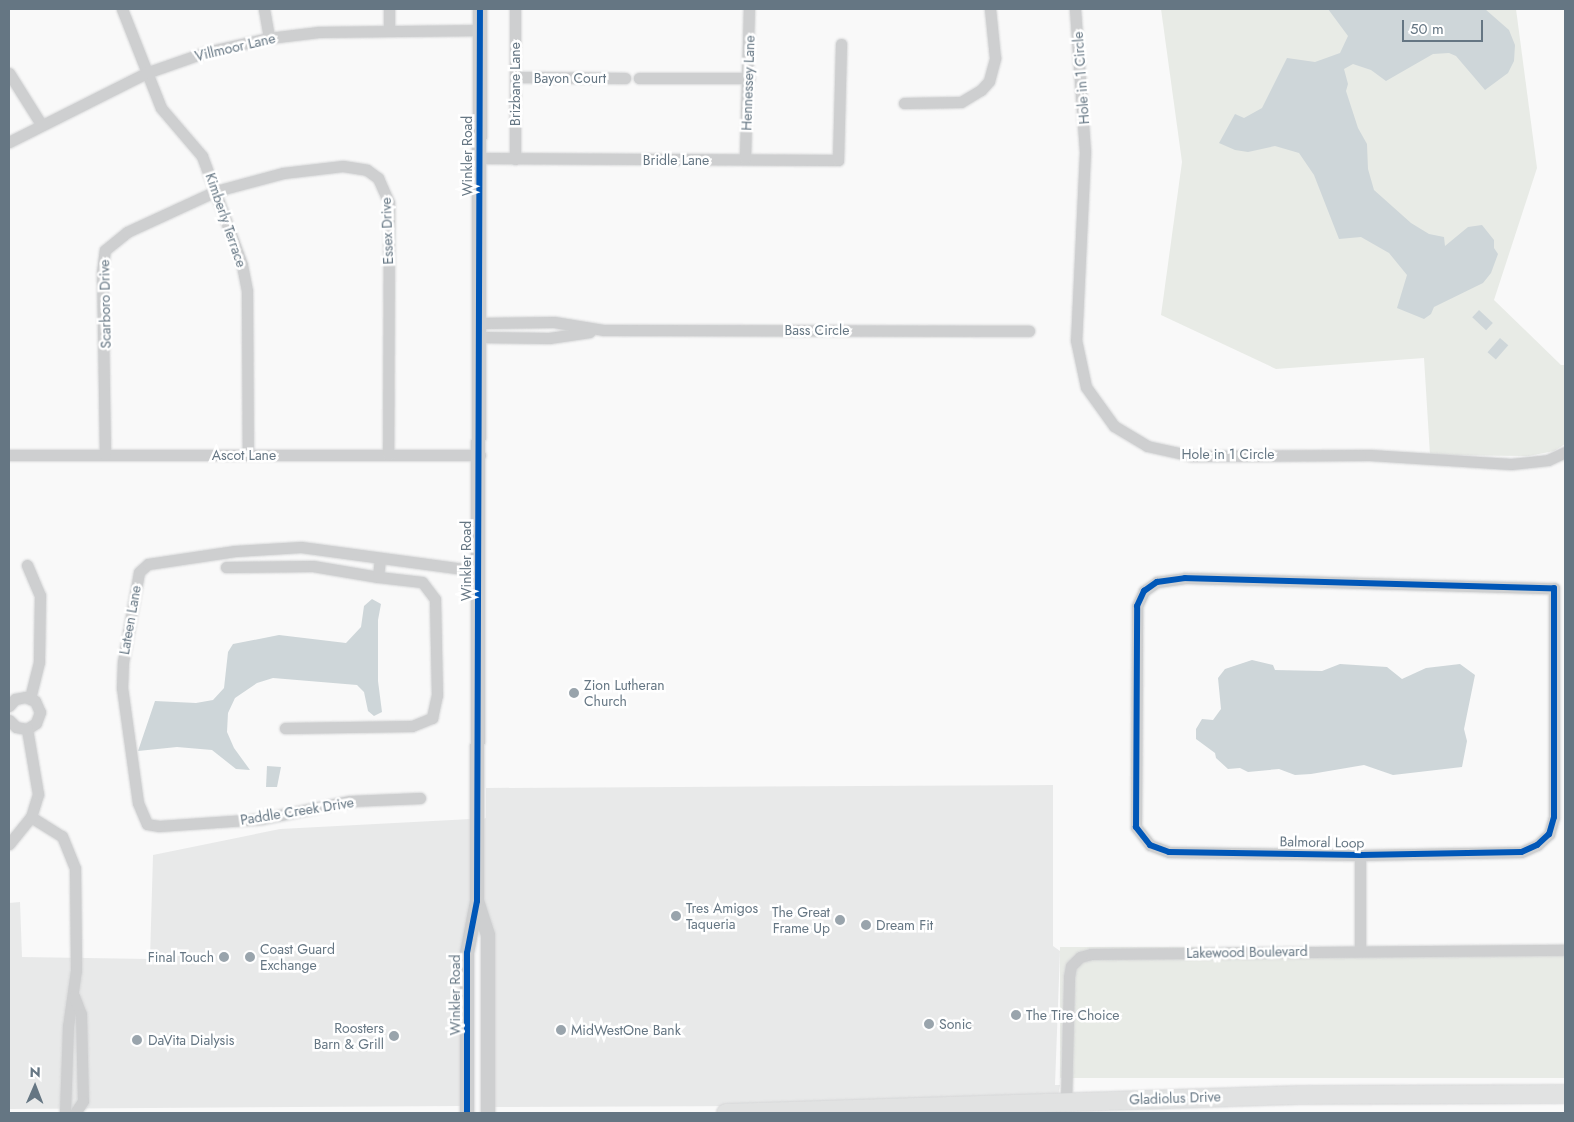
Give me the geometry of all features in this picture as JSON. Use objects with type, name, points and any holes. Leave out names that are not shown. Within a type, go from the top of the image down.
[{"type":"main road","name":"Gladiolus Drive","points":[[726,1113],[1062,1108],[1338,1094],[1565,1094]]},
{"type":"street","name":"Kimberly Terrace","points":[[122,9],[146,73],[168,119],[196,145],[216,191],[242,265],[247,291],[248,455]]},
{"type":"street","points":[[264,9],[269,38]]},
{"type":"street","points":[[389,9],[389,30]]},
{"type":"street","name":"Winkler Road","points":[[467,1113],[467,953],[477,901],[480,456],[480,9]]},
{"type":"street","name":"Brizbane Lane","points":[[515,9],[515,159]]},
{"type":"street","name":"Hennessey Lane","points":[[745,158],[749,78],[749,9]]},
{"type":"street","points":[[904,103],[960,102],[981,90],[989,81],[995,58],[990,9]]},
{"type":"street","name":"Hole in 1 Circle","points":[[1076,9],[1085,152],[1076,340],[1086,387],[1114,426],[1147,446],[1192,456],[1370,455],[1511,464],[1548,460],[1565,452]]},
{"type":"street","name":"Villmoor Lane","points":[[9,142],[41,124],[146,73],[206,52],[269,38],[318,32],[480,30]]},
{"type":"street","name":"Bridle Lane","points":[[480,158],[708,161],[745,158],[838,160],[841,44]]},
{"type":"street","points":[[9,73],[41,124]]},
{"type":"street","name":"Bayon Court","points":[[515,78],[625,78]]},
{"type":"street","points":[[639,78],[749,78]]},
{"type":"street","name":"Essex Drive","points":[[216,191],[283,173],[343,166],[368,170],[378,178],[389,203],[388,455]]},
{"type":"street","name":"Scarboro Drive","points":[[105,455],[102,267],[106,250],[127,232],[216,191]]},
{"type":"street","name":"Bass Circle","points":[[480,330],[548,338],[604,330],[1030,331]]},
{"type":"street","name":"Ascot Lane","points":[[9,455],[480,456]]},
{"type":"street","points":[[289,566],[291,548]]},
{"type":"street","name":"Lateen Lane","points":[[174,823],[147,824],[141,814],[125,715],[123,662],[139,572],[148,564],[291,548],[329,549],[478,571]]},
{"type":"street","points":[[378,577],[380,558]]},
{"type":"street","points":[[27,565],[40,595],[39,662],[30,698]]},
{"type":"street","points":[[226,567],[313,566],[422,582],[436,599],[437,695],[432,718],[412,726],[285,728]]},
{"type":"street","name":"Balmoral Loop","points":[[1185,578],[1560,588],[1554,817],[1549,834],[1537,845],[1521,852],[1360,855],[1169,852],[1150,845],[1136,827],[1137,606],[1144,591],[1157,582],[1185,578]]},
{"type":"street","points":[[9,706],[15,699],[30,698],[38,706],[39,718],[27,729]]},
{"type":"street","points":[[9,720],[16,727],[27,729]]},
{"type":"street","points":[[9,844],[31,817],[38,794],[27,729]]},
{"type":"street","name":"Paddle Creek Drive","points":[[174,823],[260,819],[350,801],[420,798]]},
{"type":"street","points":[[31,817],[62,836],[71,851],[75,868],[74,996],[68,1026],[65,1113]]},
{"type":"street","name":"Balmoral Loop","points":[[1360,855],[1360,951]]},
{"type":"street","name":"Winkler Road","points":[[477,901],[488,935],[488,1113]]},
{"type":"street","name":"Lakewood Boulevard","points":[[1062,1108],[1069,977],[1071,966],[1080,957],[1091,954],[1565,950]]},
{"type":"street","points":[[74,996],[81,1014],[83,1101],[75,1113]]},
{"type":"shaded area","points":[[1161,9],[1516,9],[1537,168],[1494,300],[1561,365],[1565,365],[1565,444],[1554,451],[1529,456],[1430,455],[1424,358],[1276,369],[1161,315],[1182,162]]},
{"type":"shaded area","points":[[1328,9],[1485,9],[1509,30],[1515,45],[1514,61],[1508,73],[1485,90],[1456,56],[1449,53],[1433,54],[1386,81],[1371,70],[1353,64],[1344,69],[1348,84],[1346,91],[1358,128],[1367,144],[1368,169],[1374,190],[1411,223],[1429,234],[1444,237],[1445,246],[1468,227],[1482,225],[1494,240],[1494,248],[1498,254],[1491,273],[1483,283],[1434,307],[1431,314],[1424,319],[1397,308],[1407,275],[1389,253],[1361,237],[1339,239],[1314,175],[1299,153],[1275,146],[1248,152],[1235,150],[1219,143],[1235,114],[1244,118],[1262,108],[1287,58],[1315,62],[1340,53],[1348,36]]},
{"type":"shaded area","points":[[1479,310],[1493,323],[1486,330],[1472,317]]},
{"type":"shaded area","points":[[1500,338],[1508,345],[1496,360],[1488,352]]},
{"type":"shaded area","points":[[372,599],[381,604],[378,620],[378,681],[382,712],[374,716],[368,711],[364,692],[357,685],[273,678],[257,683],[235,698],[228,713],[227,732],[234,748],[250,770],[236,769],[212,750],[177,747],[138,751],[155,701],[196,703],[213,700],[224,688],[228,652],[233,644],[279,635],[346,643],[361,627],[364,606]]},
{"type":"shaded area","points":[[1252,660],[1273,665],[1275,670],[1322,671],[1340,664],[1387,667],[1402,679],[1426,668],[1460,664],[1475,675],[1464,729],[1467,741],[1462,767],[1393,775],[1364,765],[1295,775],[1279,769],[1248,772],[1240,768],[1228,769],[1216,758],[1215,753],[1196,739],[1196,729],[1202,719],[1213,720],[1221,709],[1218,678],[1225,669]]},
{"type":"shaded area","points":[[267,766],[281,767],[277,787],[266,787]]},
{"type":"shaded area","points":[[1053,785],[1053,946],[1060,951],[1055,1085],[1060,1085],[1058,1097],[758,1106],[494,1107],[483,900],[483,819],[486,818],[486,788]]},
{"type":"shaded area","points":[[471,819],[471,901],[461,947],[461,1106],[9,1109],[9,903],[20,902],[22,957],[150,959],[153,855],[280,829]]},
{"type":"shaded area","points":[[1060,947],[1565,947],[1565,1078],[1060,1078]]},
{"type":"cycle path","points":[[467,1113],[467,953],[477,901],[480,9]]},
{"type":"cycle path","points":[[1185,578],[1554,588],[1554,817],[1549,834],[1537,845],[1521,852],[1360,855],[1169,852],[1150,845],[1136,827],[1137,606],[1144,591],[1157,582],[1185,578]]},
{"type":"place","name":"Zion Lutheran Church","points":[[574,693]]},
{"type":"place","name":"Tres Amigos Taqueria","points":[[676,916]]},
{"type":"place","name":"The Great Frame Up","points":[[840,920]]},
{"type":"place","name":"Dream Fit","points":[[866,925]]},
{"type":"place","name":"Final Touch","points":[[224,957]]},
{"type":"place","name":"Coast Guard Exchange","points":[[250,957]]},
{"type":"place","name":"The Tire Choice","points":[[1016,1015]]},
{"type":"place","name":"Sonic","points":[[929,1024]]},
{"type":"place","name":"MidWestOne Bank","points":[[561,1030]]},
{"type":"place","name":"Roosters Barn & Grill","points":[[394,1036]]},
{"type":"place","name":"DaVita Dialysis","points":[[137,1040]]}]
